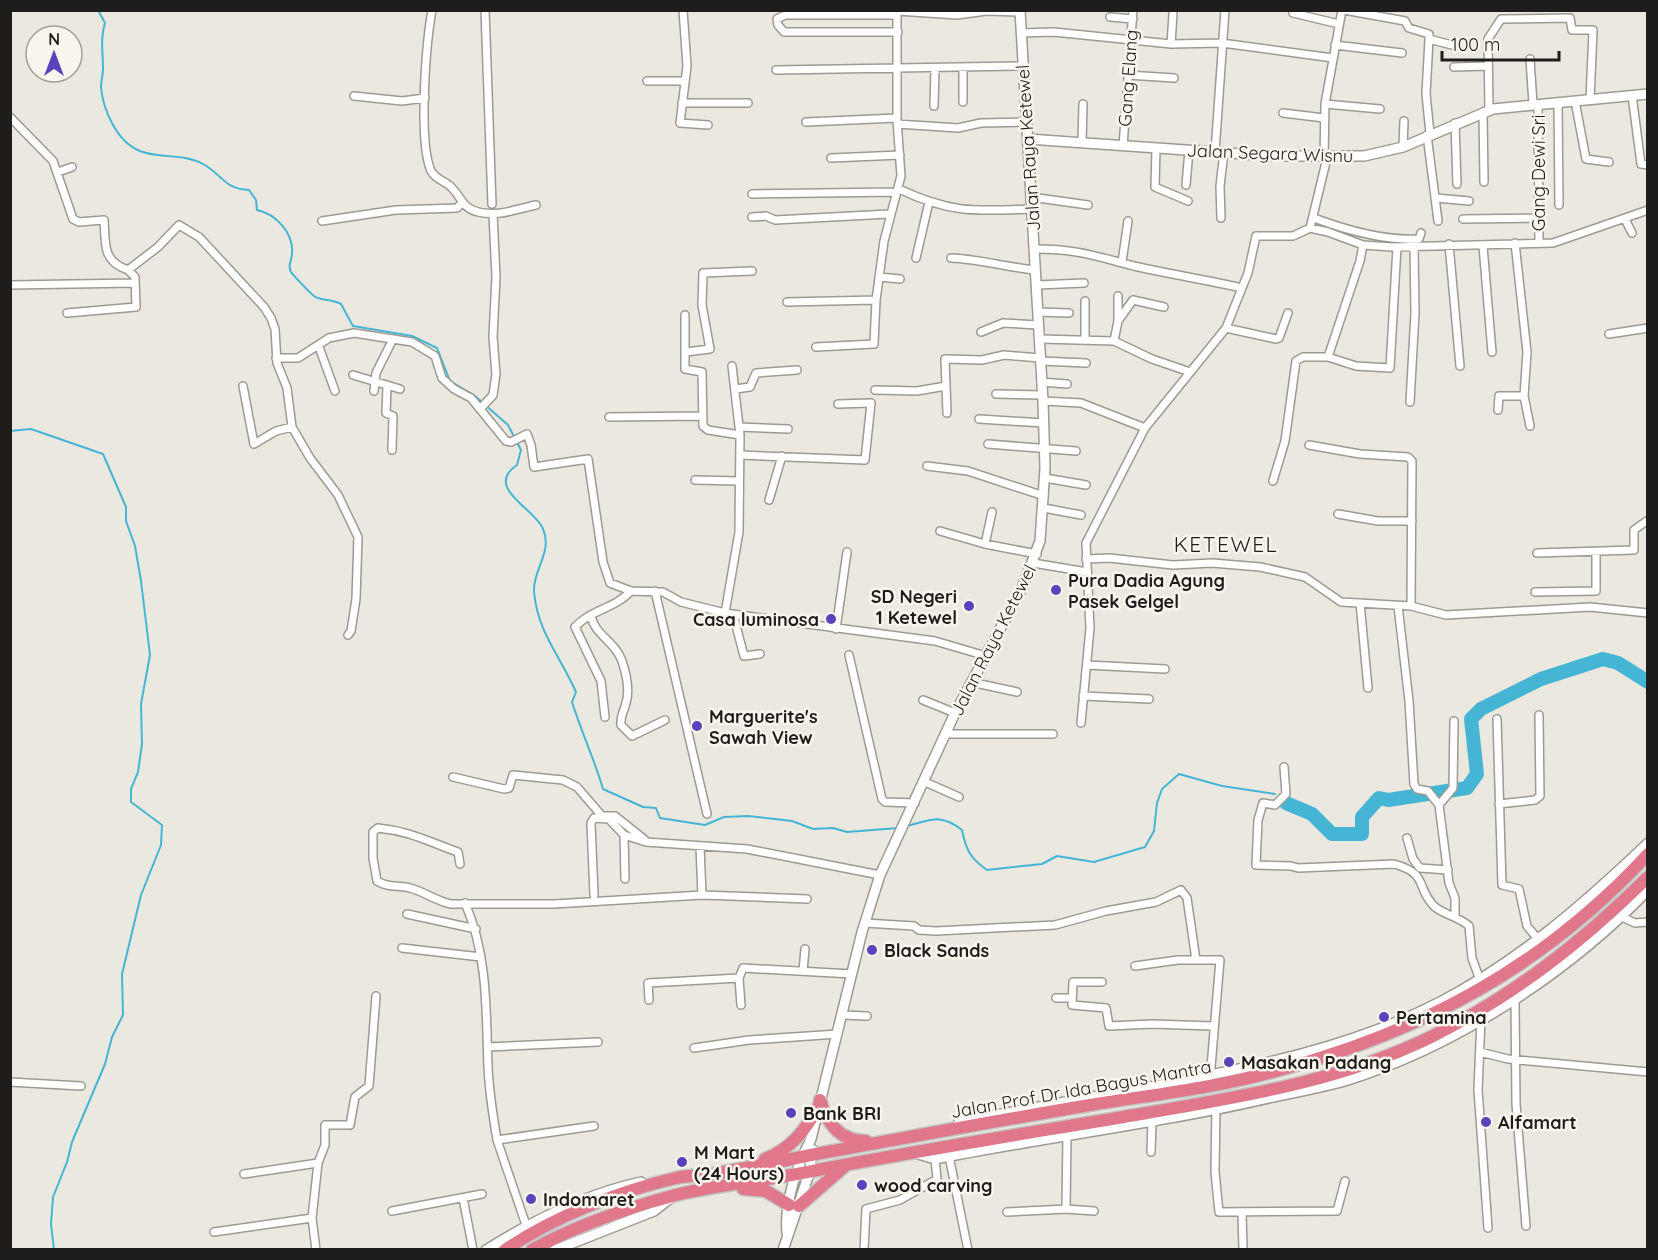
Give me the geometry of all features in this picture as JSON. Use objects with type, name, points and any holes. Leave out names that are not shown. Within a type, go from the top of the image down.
[{"type":"highway","name":"Jalan Prof Dr Ida Bagus Mantra","points":[[505,1250],[559,1218],[676,1178],[808,1156],[998,1118],[1210,1080],[1277,1071],[1336,1053],[1415,1024],[1568,929],[1626,877],[1647,854]]},
{"type":"highway","points":[[1626,877],[1642,888]]},
{"type":"highway","name":"Jalan Prof Dr Ida Bagus Mantra","points":[[532,1250],[561,1234],[674,1196],[850,1162],[915,1154],[1216,1106],[1284,1089],[1349,1069],[1428,1038],[1498,1000],[1552,964],[1642,888],[1647,877]]},
{"type":"highway","points":[[820,1103],[826,1119],[838,1132],[854,1140],[882,1141]]},
{"type":"highway","points":[[709,1174],[763,1160],[782,1151],[801,1135],[820,1103]]},
{"type":"highway","points":[[709,1189],[761,1190],[794,1205],[850,1162]]},
{"type":"street","points":[[432,10],[425,98],[425,144],[432,171],[452,188],[461,204],[472,210],[493,214],[536,205]]},
{"type":"street","points":[[485,10],[492,204]]},
{"type":"street","points":[[683,10],[687,51],[680,123],[708,125]]},
{"type":"street","points":[[1221,218],[1222,43],[1226,10]]},
{"type":"street","points":[[1310,228],[1314,218],[1325,158],[1325,104],[1343,10],[1405,21],[1409,28],[1429,34],[1426,94],[1431,180],[1436,198],[1438,221]]},
{"type":"street","points":[[898,32],[784,32],[778,26],[777,19],[785,15],[897,12],[957,15],[986,11],[1017,12]]},
{"type":"street","points":[[816,346],[874,344],[879,277],[889,214],[898,191],[900,155],[897,121],[897,12]]},
{"type":"street","name":"Jalan Raya Ketewel","points":[[783,1250],[787,1233],[786,1218],[794,1205],[804,1172],[810,1139],[865,923],[880,874],[925,782],[955,713],[1037,554],[1044,508],[1045,450],[1028,139],[1021,33],[1017,12]]},
{"type":"street","points":[[1293,13],[1340,24]]},
{"type":"street","points":[[1171,44],[1173,14]]},
{"type":"street","points":[[1484,182],[1488,39],[1498,21],[1571,14],[1572,29],[1593,30],[1590,100]]},
{"type":"street","points":[[1110,17],[1133,15]]},
{"type":"street","name":"Gang Elang","points":[[1123,146],[1133,15]]},
{"type":"street","points":[[1021,33],[1131,38],[1171,44],[1222,43],[1333,58]]},
{"type":"street","points":[[1429,39],[1452,45]]},
{"type":"street","points":[[1335,45],[1402,53]]},
{"type":"street","name":"Gang Dewi Sri","points":[[1530,59],[1535,104],[1539,242]]},
{"type":"street","points":[[776,69],[897,70],[1022,66]]},
{"type":"street","points":[[1454,67],[1488,66]]},
{"type":"street","points":[[963,68],[963,102]]},
{"type":"street","points":[[934,105],[935,69]]},
{"type":"street","points":[[1128,75],[1174,78]]},
{"type":"street","points":[[647,81],[685,81]]},
{"type":"street","name":"Jalan Segara Wisnu","points":[[1028,139],[1325,158],[1374,154],[1403,147],[1486,111],[1535,104],[1647,94]]},
{"type":"street","points":[[1632,95],[1641,164],[1647,165]]},
{"type":"street","points":[[354,96],[402,101],[425,98]]},
{"type":"street","points":[[1575,100],[1586,159],[1609,162]]},
{"type":"street","points":[[1558,102],[1559,205]]},
{"type":"street","points":[[682,103],[748,103]]},
{"type":"street","points":[[1082,142],[1083,104]]},
{"type":"street","points":[[1325,104],[1380,109]]},
{"type":"street","points":[[1283,113],[1324,118]]},
{"type":"street","points":[[10,117],[52,159],[73,219],[79,222],[104,220],[105,251],[117,266],[134,274],[136,307],[67,313]]},
{"type":"street","points":[[806,122],[897,121],[958,128],[981,123],[1026,122]]},
{"type":"street","points":[[1403,147],[1404,121]]},
{"type":"street","points":[[1455,123],[1457,184]]},
{"type":"street","points":[[1156,148],[1155,187],[1188,201]]},
{"type":"street","points":[[1186,185],[1189,150]]},
{"type":"street","points":[[831,158],[900,155]]},
{"type":"street","points":[[58,172],[72,167]]},
{"type":"street","points":[[752,194],[898,191],[961,211],[1032,209]]},
{"type":"street","points":[[1031,197],[1088,205]]},
{"type":"street","points":[[1436,198],[1469,201]]},
{"type":"street","points":[[915,258],[924,234],[930,202]]},
{"type":"street","points":[[322,221],[386,211],[457,208],[461,204]]},
{"type":"street","points":[[1081,723],[1090,628],[1086,543],[1145,428],[1226,328],[1242,288],[1256,236],[1293,236],[1310,228],[1363,245],[1414,247],[1449,244],[1483,246],[1553,243],[1647,210]]},
{"type":"street","points":[[483,407],[494,394],[496,374],[493,337],[496,277],[493,214]]},
{"type":"street","points":[[752,217],[766,216],[775,220],[889,214]]},
{"type":"street","points":[[1314,218],[1343,229],[1402,239],[1419,239],[1421,233]]},
{"type":"street","points":[[1463,219],[1538,218]]},
{"type":"street","points":[[1625,219],[1632,233]]},
{"type":"street","points":[[1122,262],[1128,221]]},
{"type":"street","points":[[128,270],[158,246],[177,225],[199,237],[264,307],[275,329],[276,358],[287,388],[292,427],[310,458],[338,495],[358,537],[356,599],[351,631],[348,635]]},
{"type":"street","points":[[1515,243],[1527,352],[1524,396],[1530,426]]},
{"type":"street","points":[[1449,244],[1460,366]]},
{"type":"street","points":[[1328,357],[1360,261],[1363,245]]},
{"type":"street","points":[[1483,246],[1492,352]]},
{"type":"street","points":[[1273,481],[1285,441],[1296,361],[1303,357],[1328,357],[1356,366],[1391,368],[1397,247]]},
{"type":"street","points":[[1410,402],[1415,314],[1414,247]]},
{"type":"street","points":[[1035,249],[1066,249],[1242,288]]},
{"type":"street","points":[[951,258],[971,258],[1003,267],[1035,270]]},
{"type":"street","points":[[686,352],[710,349],[702,305],[704,273],[752,271]]},
{"type":"street","points":[[879,277],[900,279]]},
{"type":"street","points":[[10,285],[135,283]]},
{"type":"street","points":[[1036,285],[1083,283]]},
{"type":"street","points":[[1114,341],[1118,321],[1118,296]]},
{"type":"street","points":[[788,302],[876,300]]},
{"type":"street","points":[[1118,321],[1133,300],[1164,308]]},
{"type":"street","points":[[1085,301],[1085,339]]},
{"type":"street","points":[[1038,312],[1069,313]]},
{"type":"street","points":[[1226,328],[1276,339],[1279,338],[1288,313]]},
{"type":"street","points":[[685,315],[685,370],[702,372],[703,416],[706,429],[739,431],[788,429]]},
{"type":"street","points":[[981,332],[1003,323],[1038,325]]},
{"type":"street","points":[[1609,334],[1647,328]]},
{"type":"street","points":[[276,358],[298,358],[319,347],[329,338],[354,333],[412,342],[429,351],[435,356],[442,378],[454,389],[466,393],[483,407],[506,441],[527,434],[530,438],[533,465],[536,468],[584,458],[589,460],[605,572],[610,583],[631,591],[663,592],[681,602],[729,614],[836,630],[935,641],[986,656]]},
{"type":"street","points":[[374,391],[374,382],[393,339]]},
{"type":"street","points":[[1040,339],[1114,341],[1190,372]]},
{"type":"street","points":[[319,347],[335,391]]},
{"type":"street","points":[[947,414],[944,363],[947,358],[982,360],[1004,355],[1086,363]]},
{"type":"street","points":[[732,366],[740,455],[738,539],[729,614],[744,656],[760,654]]},
{"type":"street","points":[[735,388],[750,387],[756,374],[797,370]]},
{"type":"street","points":[[353,375],[400,389]]},
{"type":"street","points":[[1041,382],[1067,384]]},
{"type":"street","points":[[243,386],[254,444],[292,427]]},
{"type":"street","points":[[875,390],[916,391],[946,386]]},
{"type":"street","points":[[387,387],[386,413],[393,417],[392,450]]},
{"type":"street","points":[[996,394],[1081,403],[1145,428]]},
{"type":"street","points":[[1498,410],[1499,396],[1524,396]]},
{"type":"street","points":[[740,455],[866,458],[871,403],[838,404]]},
{"type":"street","points":[[609,417],[703,416]]},
{"type":"street","points":[[979,420],[1044,423]]},
{"type":"street","points":[[988,444],[1076,451]]},
{"type":"street","points":[[1309,445],[1360,454],[1411,459],[1411,606]]},
{"type":"street","points":[[769,500],[782,456]]},
{"type":"street","points":[[927,466],[968,471],[1044,496]]},
{"type":"street","points":[[1045,478],[1086,485]]},
{"type":"street","points":[[695,480],[739,481]]},
{"type":"street","points":[[1044,508],[1081,515]]},
{"type":"street","points":[[985,544],[992,512]]},
{"type":"street","points":[[1338,514],[1378,522],[1412,522]]},
{"type":"street","points":[[1537,553],[1634,550],[1634,530],[1637,525],[1647,520]]},
{"type":"street","points":[[940,531],[985,544],[1037,554]]},
{"type":"street","points":[[836,630],[847,552]]},
{"type":"street","points":[[1535,592],[1596,591],[1596,552]]},
{"type":"street","points":[[1086,559],[1109,558],[1173,565],[1212,563],[1260,567],[1305,577],[1337,601],[1411,606],[1456,616],[1590,607],[1647,613]]},
{"type":"street","points":[[1033,563],[1087,572]]},
{"type":"street","points":[[605,717],[601,681],[575,630],[577,624],[606,607],[616,605],[631,591]]},
{"type":"street","points":[[655,591],[707,814]]},
{"type":"street","points":[[1360,603],[1368,688]]},
{"type":"street","points":[[1398,606],[1409,701],[1414,784],[1417,789],[1428,791],[1437,802],[1455,916]]},
{"type":"street","points":[[591,615],[595,629],[608,639],[622,661],[628,693],[626,706],[621,713],[621,725],[632,736],[665,720]]},
{"type":"street","points":[[849,655],[882,800],[915,803]]},
{"type":"street","points":[[1087,666],[1165,669]]},
{"type":"street","points":[[971,682],[1017,692]]},
{"type":"street","points":[[1083,696],[1149,699]]},
{"type":"street","points":[[923,700],[955,713]]},
{"type":"street","points":[[1499,804],[1535,800],[1540,796],[1539,715]]},
{"type":"street","points":[[1497,719],[1503,886],[1519,889],[1527,926],[1539,939]]},
{"type":"street","points":[[1437,802],[1452,790],[1454,721]]},
{"type":"street","points":[[945,734],[1053,734]]},
{"type":"street","points":[[1284,767],[1286,794],[1275,805],[1263,803],[1258,820],[1256,865],[1298,868],[1394,864],[1406,867],[1421,878],[1435,907],[1455,916],[1469,926],[1472,958],[1482,984],[1585,903],[1647,843]]},
{"type":"street","points":[[453,777],[504,789],[510,787],[513,774],[563,780],[577,787],[602,816],[615,816],[646,842]]},
{"type":"street","points":[[925,782],[959,797]]},
{"type":"street","points":[[594,895],[592,820],[609,819],[624,835],[646,842],[747,849],[880,874]]},
{"type":"street","points":[[460,864],[458,852],[428,843],[418,835],[374,829],[373,858],[377,881],[392,888],[410,888],[437,901],[554,904],[702,895],[807,899]]},
{"type":"street","points":[[624,835],[625,879]]},
{"type":"street","points":[[1407,838],[1413,859],[1419,868],[1448,870]]},
{"type":"street","points":[[700,847],[702,895]]},
{"type":"street","points":[[915,1154],[935,1159],[1152,1121],[1349,1080],[1429,1047],[1515,1000],[1622,917],[1642,888]]},
{"type":"street","points":[[865,923],[914,926],[919,930],[936,931],[1055,925],[1106,910],[1156,902],[1181,890],[1188,898],[1196,960]]},
{"type":"street","points":[[465,903],[476,928],[481,957],[489,1086],[497,1140],[526,1226]]},
{"type":"street","points":[[407,914],[476,928]]},
{"type":"street","points":[[1622,917],[1635,923],[1647,922]]},
{"type":"street","points":[[402,948],[481,957]]},
{"type":"street","points":[[803,971],[805,949]]},
{"type":"street","points":[[1135,966],[1196,960],[1218,960],[1220,963],[1210,1080]]},
{"type":"street","points":[[741,1005],[739,978],[743,968],[852,974]]},
{"type":"street","points":[[649,1000],[648,983],[739,978]]},
{"type":"street","points":[[1102,982],[1074,982],[1072,1006],[1107,1008],[1110,1027],[1152,1024],[1214,1026]]},
{"type":"street","points":[[316,1250],[312,1218],[318,1163],[325,1145],[325,1125],[350,1125],[355,1097],[369,1086],[376,996]]},
{"type":"street","points":[[1056,998],[1072,998]]},
{"type":"street","points":[[1515,1000],[1517,1121],[1526,1226]]},
{"type":"street","points":[[842,1015],[867,1016]]},
{"type":"street","points":[[1481,1019],[1478,1089],[1488,1227]]},
{"type":"street","points":[[694,1048],[749,1040],[838,1034]]},
{"type":"street","points":[[488,1047],[598,1042]]},
{"type":"street","points":[[1480,1052],[1516,1059],[1647,1072]]},
{"type":"street","points":[[10,1082],[81,1086]]},
{"type":"street","points":[[1216,1106],[1215,1172],[1219,1212],[1337,1211],[1344,1181]]},
{"type":"street","points":[[1151,1152],[1152,1121]]},
{"type":"street","points":[[497,1140],[594,1126]]},
{"type":"street","points":[[1066,1209],[1068,1135]]},
{"type":"street","points":[[949,1156],[968,1246]]},
{"type":"street","points":[[864,1250],[866,1209],[900,1200],[937,1179],[935,1159]]},
{"type":"street","points":[[244,1174],[318,1163]]},
{"type":"street","points":[[486,1250],[526,1226],[608,1191],[659,1178],[676,1178]]},
{"type":"street","points":[[392,1211],[482,1194]]},
{"type":"street","points":[[555,1250],[654,1211],[674,1196]]},
{"type":"street","points":[[463,1198],[473,1250]]},
{"type":"street","points":[[1006,1212],[1066,1209],[1094,1211]]},
{"type":"street","points":[[1242,1213],[1243,1250]]},
{"type":"street","points":[[214,1232],[312,1218]]},
{"type":"waterway","points":[[98,10],[105,23],[102,40],[102,96],[108,115],[124,140],[140,151],[196,161],[210,168],[234,187],[249,190],[256,200],[257,210],[277,220],[287,232],[292,246],[290,270],[312,295],[341,304],[353,326],[412,336],[437,348],[450,381],[475,396],[508,425],[521,450],[517,465],[508,474],[506,482],[508,490],[538,521],[545,537],[546,545],[536,575],[534,591],[536,606],[550,644],[576,692],[572,702],[603,789],[643,807],[656,808],[660,818],[705,825],[724,817],[748,816],[792,821],[813,829],[833,828],[847,832],[898,828]]},
{"type":"waterway","points":[[10,431],[31,429],[103,454],[126,507],[126,521],[135,546],[141,581],[150,655],[141,704],[142,744],[138,772],[131,789],[131,802],[162,825],[161,845],[141,895],[122,974],[123,1015],[112,1037],[105,1064],[72,1142],[67,1162],[53,1197],[51,1224],[54,1250]]},
{"type":"waterway","points":[[1286,803],[1312,814],[1332,834],[1362,834],[1362,817],[1379,798],[1388,800],[1467,788],[1477,774],[1471,719],[1481,709],[1541,679],[1603,659],[1618,663],[1648,682]]},
{"type":"waterway","points":[[907,826],[936,819],[948,821],[962,830],[967,848],[976,861],[987,870],[1042,864],[1057,856],[1094,862],[1145,847],[1154,831],[1157,803],[1162,789],[1179,774],[1222,786],[1275,794]]},
{"type":"place","name":"Pura Dadia Agung Pasek Gelgel","points":[[1056,590]]},
{"type":"place","name":"SD Negeri 1 Ketewel","points":[[969,606]]},
{"type":"place","name":"Casa luminosa","points":[[831,619]]},
{"type":"place","name":"Marguerite's Sawah View","points":[[697,726]]},
{"type":"place","name":"Black Sands","points":[[872,950]]},
{"type":"place","name":"Pertamina","points":[[1384,1017]]},
{"type":"place","name":"Masakan Padang","points":[[1229,1062]]},
{"type":"place","name":"Bank BRI","points":[[791,1113]]},
{"type":"place","name":"Alfamart","points":[[1486,1122]]},
{"type":"place","name":"M Mart (24 Hours)","points":[[682,1162]]},
{"type":"place","name":"wood carving","points":[[862,1185]]},
{"type":"place","name":"Indomaret","points":[[531,1199]]},
{"type":"district","name":"KETEWEL","points":[[1226,544]]}]
